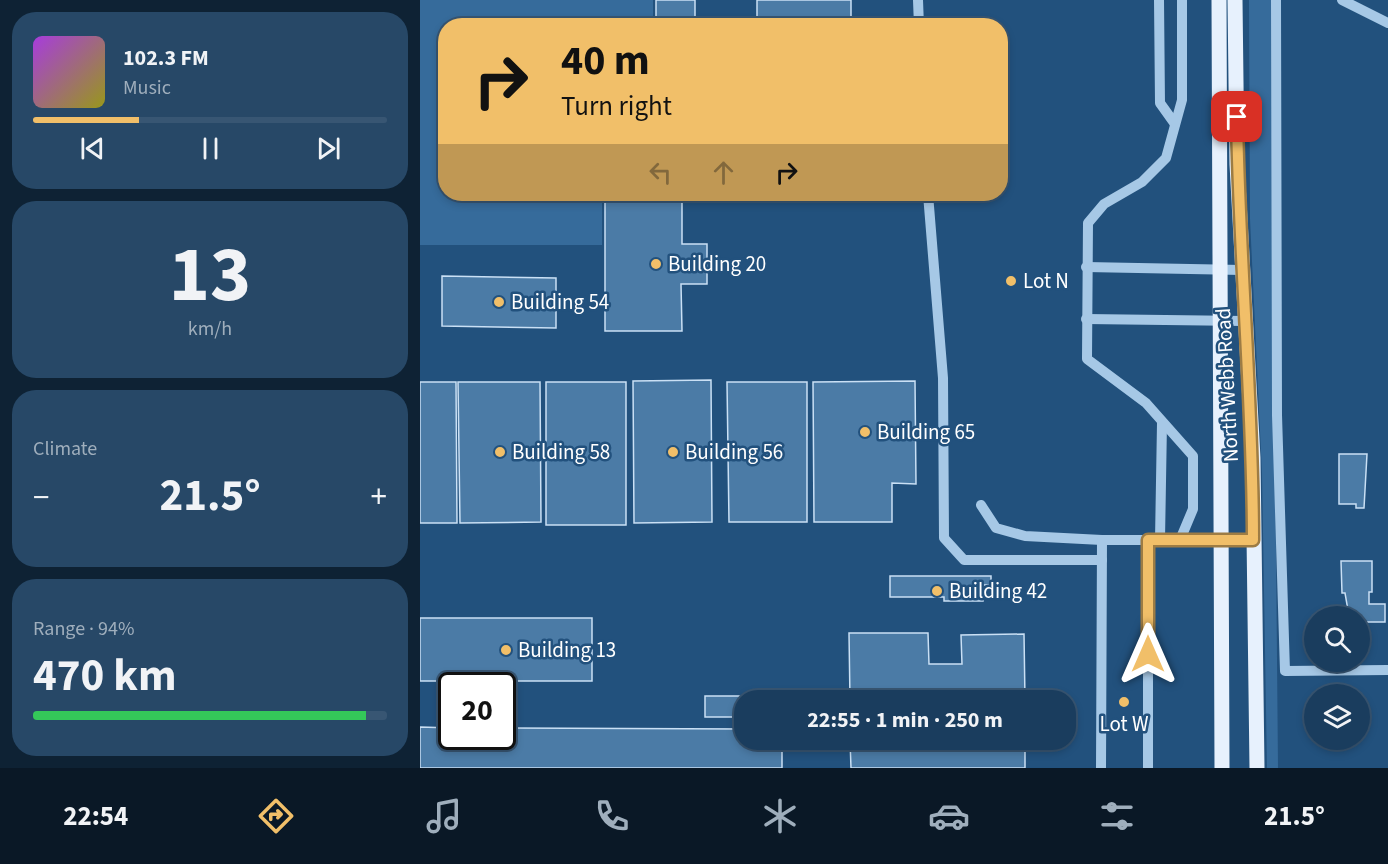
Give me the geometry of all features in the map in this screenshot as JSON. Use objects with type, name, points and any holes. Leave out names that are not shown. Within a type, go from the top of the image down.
[{"type":"main road","name":"North Webb Road","points":[[1219,0],[1221,768]]},
{"type":"main road","name":"North Webb Road","points":[[1235,0],[1244,321],[1253,458],[1257,768]]},
{"type":"street","points":[[918,0],[919,18]]},
{"type":"street","points":[[1159,0],[1160,103],[1175,124]]},
{"type":"street","points":[[1180,540],[1193,509],[1193,456],[1146,403],[1087,359],[1086,267],[1088,223],[1104,204],[1142,182],[1166,158],[1182,100],[1182,0]]},
{"type":"street","points":[[1276,0],[1276,415],[1286,671],[1388,670]]},
{"type":"street","points":[[1342,0],[1388,23]]},
{"type":"street","points":[[929,201],[943,378],[944,538],[964,560],[1102,560]]},
{"type":"street","points":[[1086,267],[1242,270]]},
{"type":"street","points":[[1086,319],[1244,321]]},
{"type":"street","points":[[1148,768],[1154,540],[1162,423]]},
{"type":"street","points":[[981,505],[996,528],[1031,536],[1102,540],[1253,540]]},
{"type":"street","points":[[1101,768],[1102,540]]},
{"type":"shaded area","points":[[420,0],[653,0],[653,18],[438,18],[438,201],[602,201],[602,245],[420,245]]},
{"type":"shaded area","points":[[1249,0],[1271,0],[1278,768],[1267,768],[1262,473],[1250,219]]},
{"type":"building","points":[[656,0],[695,0],[695,18],[656,18]]},
{"type":"building","points":[[757,0],[851,0],[851,18],[757,18]]},
{"type":"building","name":"Building 20","points":[[605,201],[682,201],[682,244],[707,244],[707,284],[681,284],[682,331],[605,331]]},
{"type":"building","name":"Building 54","points":[[442,276],[556,278],[556,328],[442,326]]},
{"type":"building","name":"Building 56","points":[[711,380],[712,522],[634,523],[633,381]]},
{"type":"building","name":"Building 65","points":[[915,381],[916,484],[892,483],[892,522],[814,522],[813,382]]},
{"type":"building","points":[[420,382],[456,382],[457,523],[420,523]]},
{"type":"building","name":"Building 58","points":[[458,382],[540,382],[541,522],[460,523]]},
{"type":"building","points":[[546,382],[626,382],[626,525],[546,525]]},
{"type":"building","points":[[727,382],[807,382],[807,522],[729,522]]},
{"type":"building","points":[[1339,454],[1367,454],[1364,508],[1356,508],[1356,504],[1339,504]]},
{"type":"building","points":[[1341,561],[1372,561],[1372,592],[1369,592],[1369,604],[1385,604],[1385,622],[1370,622],[1370,606],[1347,606],[1345,593],[1342,593]]},
{"type":"building","name":"Building 42","points":[[890,576],[991,576],[991,585],[983,585],[983,601],[944,601],[944,597],[890,597]]},
{"type":"building","name":"Building 13","points":[[420,618],[592,618],[592,681],[516,681],[516,672],[438,672],[438,681],[420,681]]},
{"type":"building","points":[[849,633],[928,633],[929,664],[962,664],[961,635],[1024,634],[1025,690],[850,690]]},
{"type":"building","points":[[705,696],[734,696],[734,717],[705,717]]},
{"type":"building","points":[[420,727],[438,728],[438,750],[516,750],[516,728],[734,729],[734,750],[782,750],[782,768],[420,768]]},
{"type":"building","points":[[850,750],[1025,750],[1025,768],[851,768]]},
{"type":"place","name":"Building 20","points":[[656,264]]},
{"type":"place","name":"Lot N","points":[[1011,281]]},
{"type":"place","name":"Building 54","points":[[499,302]]},
{"type":"place","name":"Building 65","points":[[865,432]]},
{"type":"place","name":"Building 58","points":[[500,452]]},
{"type":"place","name":"Building 56","points":[[673,452]]},
{"type":"place","name":"Building 42","points":[[937,591]]},
{"type":"place","name":"Building 13","points":[[506,650]]},
{"type":"place","name":"Lot W","points":[[1124,702]]},
{"type":"route","points":[[1148,654],[1148,540],[1253,540],[1253,458],[1243,298],[1237,117]]}]
